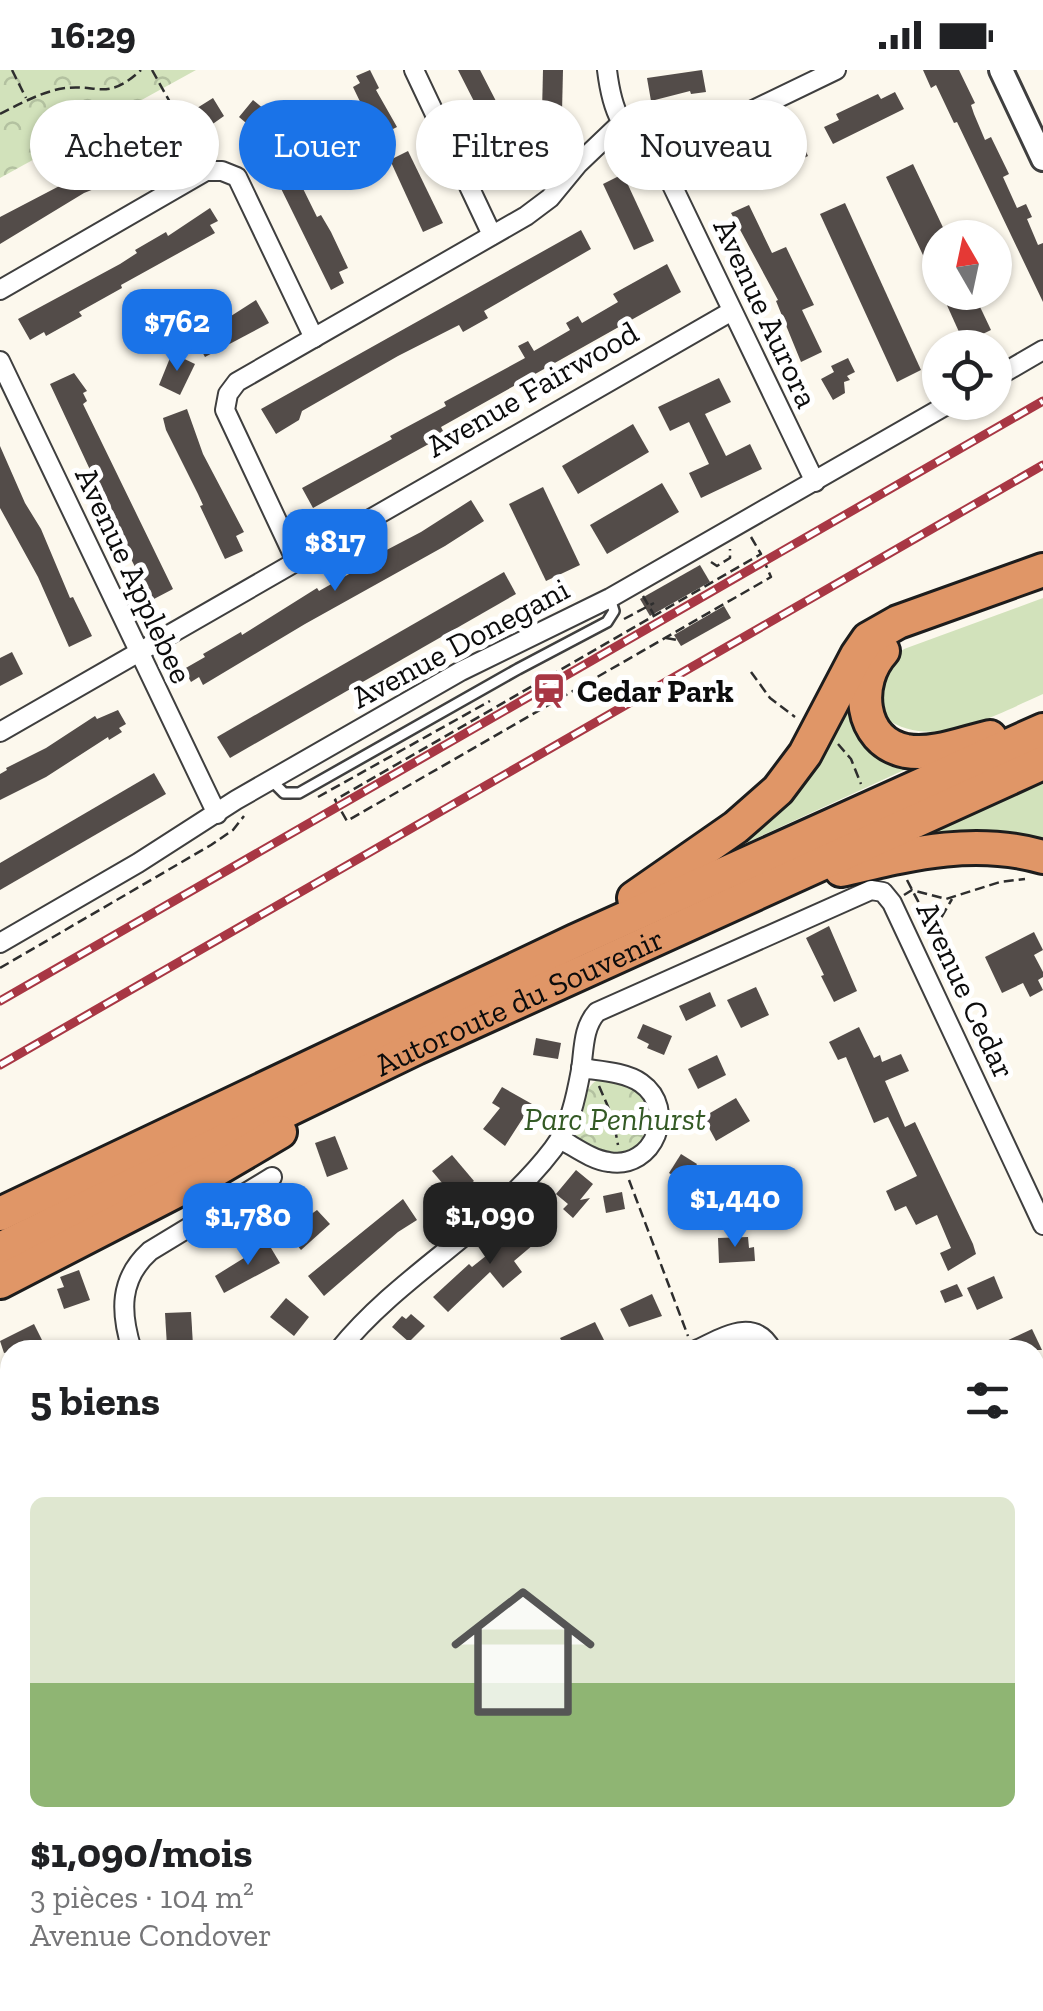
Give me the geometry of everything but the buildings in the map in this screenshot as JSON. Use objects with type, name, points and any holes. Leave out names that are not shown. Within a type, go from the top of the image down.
[{"type":"highway","points":[[576,941],[736,827],[778,790],[805,754],[868,639],[898,622],[1043,570]]},
{"type":"highway","points":[[1043,587],[890,645],[868,674],[864,702],[869,721],[881,738],[908,751],[938,750],[1043,727]]},
{"type":"highway","name":"Autoroute du Souvenir","points":[[2,1213],[576,941],[1043,727]]},
{"type":"highway","name":"Autoroute du Souvenir","points":[[0,1249],[416,1048],[1043,763]]},
{"type":"highway","points":[[772,886],[936,849],[1001,847],[1039,868]]},
{"type":"highway","points":[[0,1282],[232,1162],[416,1048]]},
{"type":"street","points":[[414,70],[492,235]]},
{"type":"street","points":[[607,70],[611,100]]},
{"type":"street","points":[[774,100],[836,70]]},
{"type":"street","points":[[1001,70],[1043,159]]},
{"type":"street","points":[[296,561],[225,410],[228,394],[237,382],[550,198],[604,139]]},
{"type":"street","points":[[0,290],[206,171],[222,171],[236,177],[314,338]]},
{"type":"street","name":"Avenue Aurora","points":[[674,190],[814,482]]},
{"type":"street","name":"Avenue Fairwood","points":[[0,732],[732,311]]},
{"type":"street","points":[[1012,368],[1043,350]]},
{"type":"street","name":"Avenue Applebee","points":[[0,362],[216,814]]},
{"type":"street","name":"Avenue Donegani","points":[[0,944],[271,780],[462,671],[610,598],[922,419]]},
{"type":"street","name":"Avenue Cedar","points":[[581,1068],[587,1027],[598,1012],[622,998],[865,892],[883,892],[916,920],[1043,1224]]},
{"type":"street","points":[[348,1340],[371,1315],[508,1196],[560,1139],[581,1068],[630,1077],[648,1088],[660,1114],[657,1134],[644,1152],[629,1161],[602,1160],[560,1139]]},
{"type":"street","points":[[130,1340],[124,1292],[142,1251],[272,1177]]},
{"type":"street","points":[[717,1340],[746,1331],[765,1340]]},
{"type":"path","points":[[12,70],[26,100]]},
{"type":"path","points":[[0,114],[26,100],[63,88],[107,91],[126,84],[141,70]]},
{"type":"path","points":[[152,70],[169,100]]},
{"type":"path","points":[[750,535],[761,554],[771,577],[347,821],[334,800],[761,554]]},
{"type":"path","points":[[704,559],[717,566],[730,558],[731,545]]},
{"type":"path","points":[[642,594],[652,604],[655,616]]},
{"type":"path","points":[[619,622],[652,604]]},
{"type":"path","points":[[666,638],[678,640]]},
{"type":"path","points":[[751,672],[770,698],[802,721]]},
{"type":"path","points":[[477,708],[481,716]]},
{"type":"path","points":[[837,744],[850,760],[864,792]]},
{"type":"path","points":[[0,968],[211,845],[233,830],[248,812]]},
{"type":"path","points":[[912,890],[933,898],[952,899],[1039,868]]},
{"type":"path","name":"Avenue Cedar","points":[[906,878],[912,890],[916,920],[934,932],[938,957]]},
{"type":"path","points":[[934,932],[952,899]]},
{"type":"path","points":[[598,1079],[613,1118],[620,1156]]},
{"type":"path","points":[[625,1169],[691,1340]]},
{"type":"green space","points":[[0,70],[196,70],[142,100],[30,100],[30,161],[0,178]]},
{"type":"green space","points":[[1043,598],[1043,694],[985,720],[943,731],[904,728],[885,718],[879,702],[884,666],[904,649]]},
{"type":"green space","points":[[843,695],[928,759],[733,849],[728,847]]},
{"type":"green space","points":[[1043,777],[1043,845],[937,838],[933,826]]},
{"type":"green space","name":"Parc Penhurst","points":[[597,1080],[635,1087],[647,1101],[648,1139],[633,1152],[609,1156],[576,1137],[580,1106]]},
{"type":"railway","points":[[0,1001],[1043,401]]},
{"type":"railway","points":[[0,1065],[1043,465]]},
{"type":"place","name":"Cedar Park","points":[[549,691]]}]
